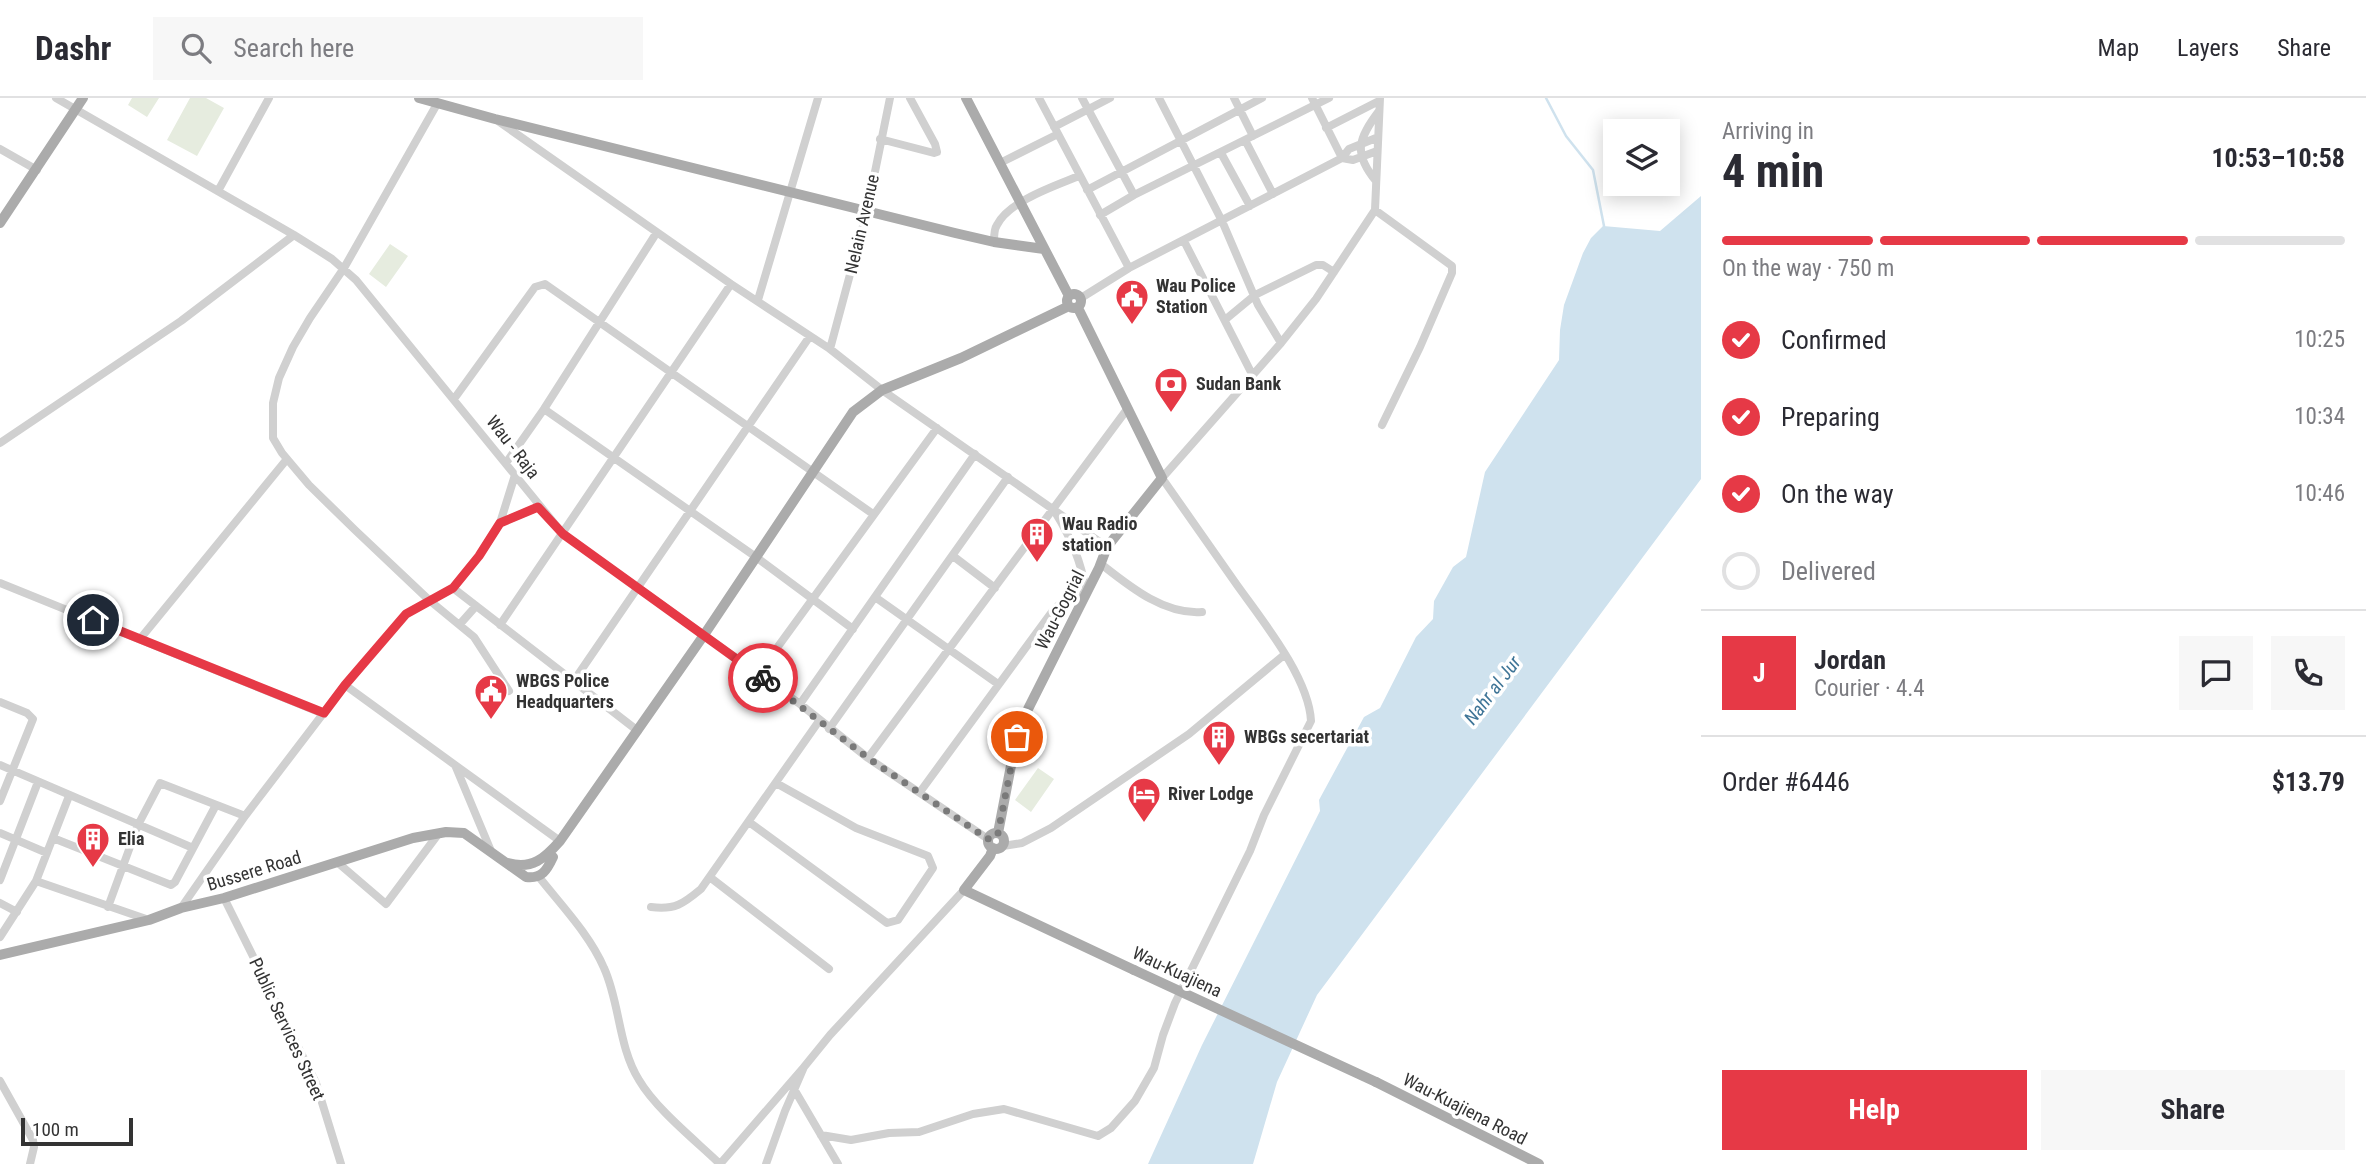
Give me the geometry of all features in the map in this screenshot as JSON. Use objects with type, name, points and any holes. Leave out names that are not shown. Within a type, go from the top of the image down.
[{"type":"main road","points":[[0,223],[83,98]]},
{"type":"main road","points":[[419,98],[994,242],[1044,249]]},
{"type":"main road","points":[[966,98],[1163,478]]},
{"type":"main road","points":[[508,863],[525,866],[534,864],[548,855],[560,841],[704,635],[853,412],[882,390],[961,358],[1074,302]]},
{"type":"main road","name":"Wau-Gogrial","points":[[994,844],[1004,838],[998,833],[1021,723],[1107,547],[1163,478]]},
{"type":"main road","name":"Bussere Road","points":[[0,955],[149,920],[413,838],[439,833],[464,833],[526,877],[539,877]]},
{"type":"main road","points":[[964,890],[989,856],[994,844]]},
{"type":"main road","points":[[539,877],[548,869],[553,857],[548,855]]},
{"type":"main road","name":"Wau-Kuajiena","points":[[964,890],[1376,1082]]},
{"type":"main road","name":"Wau-Kuajiena Road","points":[[1376,1082],[1539,1164]]},
{"type":"street","name":"Wau - Raja","points":[[56,98],[294,235],[344,268],[506,463],[538,507],[563,534],[800,704],[868,758],[994,844]]},
{"type":"street","points":[[218,191],[269,98]]},
{"type":"street","points":[[758,300],[818,98]]},
{"type":"street","name":"Nelain Avenue","points":[[830,349],[867,211],[890,98]]},
{"type":"street","points":[[880,139],[937,152],[911,98]]},
{"type":"street","points":[[1039,98],[1129,268]]},
{"type":"street","points":[[1082,98],[1134,195]]},
{"type":"street","points":[[1000,163],[1088,109],[1111,98]]},
{"type":"street","points":[[1159,98],[1222,221],[1258,305],[1281,343]]},
{"type":"street","points":[[1234,98],[1272,194]]},
{"type":"street","points":[[1087,190],[1262,98]]},
{"type":"street","points":[[1100,215],[1134,195],[1221,153],[1314,101],[1329,98]]},
{"type":"street","points":[[1326,128],[1379,100]]},
{"type":"street","points":[[821,1135],[851,1140],[889,1133],[919,1132],[973,1114],[1004,1109],[1098,1136],[1111,1128],[1135,1101],[1154,1068],[1175,1003],[1311,721],[1310,706],[1304,689],[1284,655],[1163,478],[1254,376],[1316,299],[1375,210],[1379,100]]},
{"type":"street","points":[[1314,101],[1342,158]]},
{"type":"street","points":[[437,104],[344,268],[310,318],[279,378],[271,424],[273,438],[287,459],[355,530],[429,600],[460,624],[483,649],[509,691]]},
{"type":"street","points":[[1376,181],[1365,168],[1360,144],[1378,111]]},
{"type":"street","points":[[495,119],[731,284],[830,349],[882,390],[1107,547]]},
{"type":"street","points":[[1074,302],[1129,268],[1342,158],[1349,149],[1376,138]]},
{"type":"street","points":[[0,149],[37,170]]},
{"type":"street","points":[[1342,158],[1353,160],[1377,151]]},
{"type":"street","points":[[1221,153],[1250,206]]},
{"type":"street","points":[[994,242],[996,226],[1007,212],[1020,203],[1079,176]]},
{"type":"street","points":[[1375,210],[1452,266],[1452,273],[1420,347],[1382,425]]},
{"type":"street","points":[[506,463],[544,409],[657,232]]},
{"type":"street","points":[[0,443],[181,321],[294,235]]},
{"type":"street","points":[[1184,241],[1254,376]]},
{"type":"street","points":[[1226,319],[1255,295],[1316,265],[1323,265],[1334,272]]},
{"type":"street","points":[[454,399],[538,285],[545,284],[873,514]]},
{"type":"street","points":[[500,625],[731,284]]},
{"type":"street","points":[[573,682],[810,336]]},
{"type":"street","points":[[868,758],[1128,408]]},
{"type":"street","points":[[544,409],[756,557],[853,629]]},
{"type":"street","points":[[758,674],[937,428]]},
{"type":"street","points":[[800,704],[975,454]]},
{"type":"street","points":[[139,639],[181,592],[287,459]]},
{"type":"street","points":[[181,908],[245,816],[345,685],[406,614],[453,588],[479,556],[500,523],[515,475]]},
{"type":"street","points":[[829,729],[1008,477]]},
{"type":"street","points":[[500,523],[538,507]]},
{"type":"street","points":[[920,792],[1054,609],[1072,595],[1086,591],[1078,553],[1053,508]]},
{"type":"street","points":[[953,556],[995,588]]},
{"type":"street","points":[[1101,564],[1159,604],[1186,614],[1202,612]]},
{"type":"street","points":[[0,583],[324,713]]},
{"type":"street","points":[[453,588],[638,731]]},
{"type":"street","points":[[875,597],[998,684]]},
{"type":"street","points":[[460,624],[476,606]]},
{"type":"street","points":[[994,844],[1022,843],[1051,828],[1189,734],[1284,655]]},
{"type":"street","points":[[345,685],[560,841]]},
{"type":"street","points":[[0,702],[27,713],[33,719],[0,801]]},
{"type":"street","points":[[651,907],[671,909],[701,889],[711,878],[819,721]]},
{"type":"street","points":[[0,765],[193,848]]},
{"type":"street","points":[[455,765],[491,851]]},
{"type":"street","points":[[0,880],[38,782]]},
{"type":"street","points":[[108,907],[138,825],[160,783],[245,816]]},
{"type":"street","points":[[749,822],[887,923],[898,920],[933,868],[928,856],[856,828],[776,783]]},
{"type":"street","points":[[0,937],[36,881],[69,796]]},
{"type":"street","points":[[53,838],[173,884],[216,805]]},
{"type":"street","points":[[337,862],[386,904],[439,833]]},
{"type":"street","points":[[0,834],[47,853]]},
{"type":"street","points":[[539,877],[591,945],[604,968],[626,1050],[638,1079],[652,1098],[720,1164],[830,1035],[964,890]]},
{"type":"street","points":[[711,878],[829,969]]},
{"type":"street","points":[[36,881],[149,920]]},
{"type":"street","name":"Public Services Street","points":[[224,898],[316,1083],[341,1164]]},
{"type":"street","points":[[0,903],[17,912]]},
{"type":"street","points":[[766,1164],[804,1067]]},
{"type":"street","points":[[0,1082],[33,1140],[30,1164]]},
{"type":"street","points":[[794,1089],[838,1164]]},
{"type":"shaded area","points":[[132,98],[159,98],[147,117],[128,105]]},
{"type":"shaded area","points":[[190,98],[206,98],[224,108],[197,156],[167,140]]},
{"type":"shaded area","points":[[390,244],[408,256],[386,287],[369,274]]},
{"type":"shaded area","points":[[1038,768],[1054,779],[1031,812],[1015,800]]},
{"type":"water","name":"Nahr al Jur","points":[[1701,196],[1701,479],[1317,995],[1277,1082],[1253,1164],[1148,1164],[1202,1045],[1320,811],[1319,800],[1364,717],[1380,708],[1416,637],[1433,619],[1434,601],[1453,567],[1466,557],[1485,472],[1559,360],[1564,305],[1591,238],[1603,226],[1660,231]]},
{"type":"waterway","points":[[1546,98],[1566,136],[1593,170],[1604,226]]},
{"type":"way so far","points":[[763,678],[868,758],[988,839],[991,834],[998,833],[1017,737]]},
{"type":"place","name":"Wau Police Station","points":[[1132,326]]},
{"type":"place","name":"Sudan Bank","points":[[1171,414]]},
{"type":"place","name":"Wau Radio station","points":[[1037,564]]},
{"type":"place","name":"WBGS Police Headquarters","points":[[491,721]]},
{"type":"place","name":"WBGs secertariat","points":[[1219,767]]},
{"type":"place","name":"River Lodge","points":[[1144,824]]},
{"type":"place","name":"Elia","points":[[93,869]]},
{"type":"route","points":[[93,620],[324,713],[406,614],[453,588],[479,556],[500,523],[538,507],[563,534],[763,678]]}]
